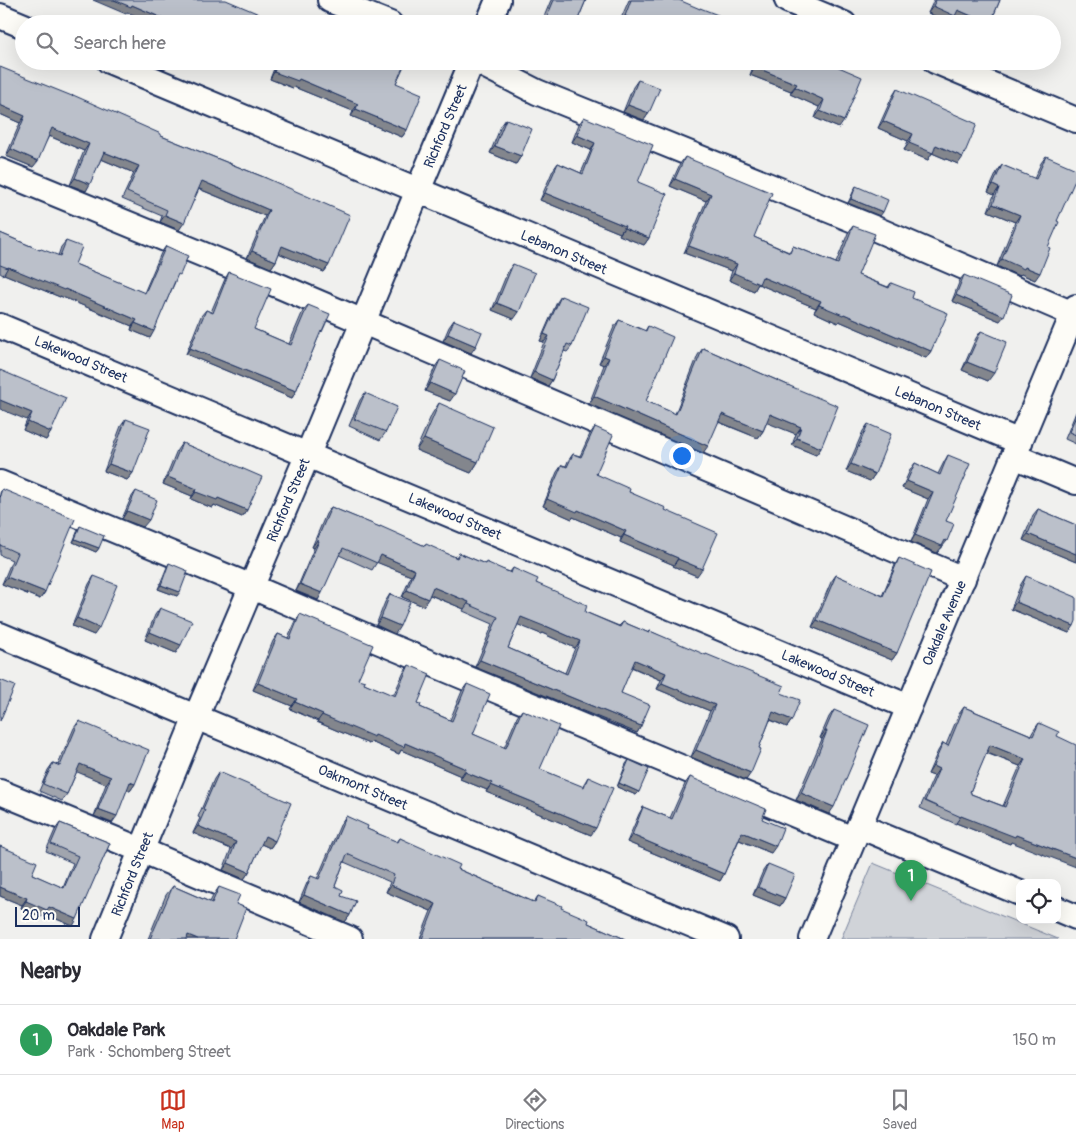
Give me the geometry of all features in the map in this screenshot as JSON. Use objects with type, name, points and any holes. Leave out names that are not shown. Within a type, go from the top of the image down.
[{"type":"street","points":[[330,0],[368,15]]},
{"type":"street","points":[[492,15],[498,0]]},
{"type":"street","points":[[787,0],[823,15]]},
{"type":"street","points":[[0,16],[15,22]]},
{"type":"street","name":"Lebanon Street","points":[[129,70],[417,191],[1017,449],[1076,482]]},
{"type":"street","name":"Richford Street","points":[[105,939],[196,717],[468,70]]},
{"type":"street","points":[[494,70],[537,92],[1075,310]]},
{"type":"street","points":[[957,70],[1076,120]]},
{"type":"street","points":[[0,171],[272,284],[962,579]]},
{"type":"street","name":"Oakdale Avenue","points":[[812,939],[1075,310]]},
{"type":"street","name":"Lakewood Street","points":[[0,326],[909,707]]},
{"type":"street","points":[[0,483],[252,586],[371,638],[856,832],[1016,892]]},
{"type":"street","name":"Oakmont Street","points":[[0,635],[726,939]]},
{"type":"street","points":[[0,792],[350,939]]},
{"type":"street","points":[[1061,911],[1076,917]]},
{"type":"shaded area","points":[[873,863],[1016,922],[1016,924],[1021,924],[1058,939],[841,939]]},
{"type":"building","points":[[114,0],[226,0],[259,14],[155,15],[132,5],[131,7]]},
{"type":"building","points":[[554,0],[586,0],[580,15],[548,15]]},
{"type":"building","points":[[631,0],[679,0],[718,15],[625,15]]},
{"type":"building","points":[[936,0],[1000,0],[994,15],[969,15],[958,10],[956,15],[953,15],[933,6]]},
{"type":"building","points":[[0,67],[73,95],[161,134],[161,136],[266,178],[350,215],[329,265],[282,246],[276,261],[252,251],[269,210],[202,181],[184,223],[165,215],[167,210],[127,192],[139,166],[104,152],[90,184],[75,178],[89,144],[52,128],[38,161],[11,149],[25,116],[0,105]]},
{"type":"building","points":[[275,70],[402,70],[396,83],[422,94],[407,130],[356,109],[358,104],[299,79],[298,81],[274,72]]},
{"type":"building","points":[[762,70],[846,70],[862,77],[844,121],[820,111],[824,100],[795,87],[797,84]]},
{"type":"building","points":[[638,80],[660,88],[649,113],[628,105]]},
{"type":"building","points":[[897,89],[977,124],[963,157],[936,145],[933,153],[909,143],[913,134],[883,121]]},
{"type":"building","points":[[584,117],[653,145],[638,182],[667,194],[649,238],[545,193],[558,163],[583,174],[595,143],[577,135]]},
{"type":"building","points":[[506,119],[532,129],[521,156],[495,146]]},
{"type":"building","points":[[1046,156],[1076,169],[1076,178],[1057,221],[1059,222],[1048,247],[1050,248],[1040,273],[1025,267],[1024,269],[1002,259],[1020,215],[993,204],[999,188],[993,185],[1002,165],[1036,179]]},
{"type":"building","points":[[685,157],[772,193],[754,237],[790,253],[793,246],[838,264],[853,226],[875,234],[858,275],[889,288],[891,283],[914,292],[912,298],[948,313],[931,351],[819,305],[821,301],[762,277],[759,284],[734,273],[737,264],[689,246],[711,194],[675,179]]},
{"type":"building","points":[[856,186],[888,200],[883,212],[851,199]]},
{"type":"building","points":[[0,233],[40,250],[60,256],[66,241],[82,247],[75,264],[145,293],[166,246],[188,256],[180,275],[178,274],[154,331],[135,323],[137,320],[65,289],[0,265]]},
{"type":"building","points":[[513,264],[535,273],[519,312],[497,303]]},
{"type":"building","points":[[229,272],[271,289],[254,329],[291,345],[308,305],[330,314],[296,391],[190,348],[206,310],[213,313]]},
{"type":"building","points":[[964,275],[1012,295],[1004,316],[956,295]]},
{"type":"building","points":[[561,296],[588,307],[572,346],[567,344],[552,380],[534,372],[549,336],[544,334]]},
{"type":"building","points":[[454,320],[482,332],[476,346],[448,334]]},
{"type":"building","points":[[619,320],[646,331],[648,326],[673,337],[646,401],[676,414],[703,348],[838,406],[821,448],[797,438],[801,427],[770,414],[763,431],[722,414],[708,446],[594,396],[609,358],[604,356]]},
{"type":"building","points":[[981,331],[1007,342],[994,373],[967,362]]},
{"type":"building","points":[[440,360],[465,371],[455,394],[430,383]]},
{"type":"building","points":[[0,370],[66,398],[51,432],[28,422],[32,413],[0,400]]},
{"type":"building","points":[[365,393],[397,407],[386,432],[354,419]]},
{"type":"building","points":[[439,403],[493,427],[478,462],[424,439]]},
{"type":"building","points":[[1076,416],[1076,435],[1069,432]]},
{"type":"building","points":[[126,419],[150,428],[133,473],[109,464]]},
{"type":"building","points":[[868,424],[891,434],[875,474],[851,464]]},
{"type":"building","points":[[595,427],[613,435],[596,474],[630,489],[629,492],[666,508],[665,510],[718,533],[702,569],[624,535],[626,531],[547,499],[562,465],[567,467],[573,454],[581,457]]},
{"type":"building","points":[[182,443],[212,454],[262,477],[247,510],[218,498],[217,500],[196,492],[197,489],[168,477]]},
{"type":"building","points":[[948,455],[970,464],[946,521],[954,524],[947,541],[945,540],[942,546],[915,535],[933,492],[907,481],[915,463],[940,475]]},
{"type":"building","points":[[2,489],[75,519],[45,592],[7,577],[17,553],[0,545],[0,495]]},
{"type":"building","points":[[136,491],[157,500],[149,520],[127,511]]},
{"type":"building","points":[[331,507],[457,558],[459,553],[511,573],[513,568],[538,579],[536,583],[587,605],[585,612],[620,627],[623,622],[649,633],[650,631],[784,686],[781,693],[800,700],[792,720],[773,712],[751,773],[696,750],[715,705],[662,683],[666,673],[635,660],[621,693],[650,705],[641,726],[480,660],[498,617],[433,587],[428,599],[407,590],[415,570],[381,555],[377,563],[343,548],[322,593],[300,584],[319,541],[317,540]],"holes":[[[521,617],[580,641],[567,674],[508,648]]]},
{"type":"building","points":[[1038,509],[1076,525],[1076,554],[1028,534]]},
{"type":"building","points":[[80,526],[104,536],[99,548],[75,539]]},
{"type":"building","points":[[899,558],[931,572],[897,653],[817,620],[836,575],[883,596]]},
{"type":"building","points":[[169,563],[188,571],[180,592],[161,585]]},
{"type":"building","points":[[94,576],[117,585],[99,628],[77,618]]},
{"type":"building","points":[[1026,576],[1076,597],[1076,621],[1074,626],[1016,602]]},
{"type":"building","points":[[390,594],[410,602],[400,626],[381,618]]},
{"type":"building","points":[[160,608],[192,621],[181,645],[150,632]]},
{"type":"building","points":[[300,614],[373,645],[358,679],[365,681],[364,683],[395,696],[409,665],[430,674],[418,703],[421,704],[420,707],[452,721],[467,684],[490,694],[473,734],[506,748],[522,710],[559,726],[540,769],[584,787],[588,777],[613,788],[596,828],[491,785],[492,783],[465,772],[466,769],[405,743],[404,747],[375,735],[374,737],[322,715],[295,702],[297,699],[258,683],[278,634],[290,639]]},
{"type":"building","points":[[0,680],[15,686],[0,721]]},
{"type":"building","points":[[964,707],[1033,736],[1039,723],[1059,732],[1057,736],[1076,745],[1076,858],[1016,835],[1015,837],[961,817],[925,801],[939,769],[933,766],[943,743],[948,746]],"holes":[[[990,745],[1025,759],[1005,807],[971,794],[970,792]]]},
{"type":"building","points":[[834,710],[869,725],[834,807],[801,793]]},
{"type":"building","points":[[79,721],[149,750],[135,784],[130,782],[117,816],[98,809],[111,777],[80,764],[67,794],[43,784],[53,763],[60,766]]},
{"type":"building","points":[[629,760],[649,769],[639,792],[619,783]]},
{"type":"building","points":[[219,772],[291,803],[275,841],[265,836],[249,872],[228,863],[236,842],[198,826],[205,810],[203,809]]},
{"type":"building","points":[[690,777],[766,809],[762,819],[783,828],[776,846],[742,832],[724,874],[632,835],[643,807],[672,819]]},
{"type":"building","points":[[346,816],[368,826],[367,829],[398,842],[400,838],[460,865],[458,869],[535,903],[538,896],[562,906],[561,908],[589,920],[588,923],[625,939],[422,939],[436,904],[391,885],[394,875],[347,854],[335,886],[343,890],[341,896],[356,901],[350,915],[304,895],[311,876],[319,879]]},
{"type":"building","points":[[60,823],[110,843],[77,919],[49,907],[47,910],[26,901],[27,898],[0,887],[0,846],[37,862],[32,874],[64,888],[78,856],[51,844]]},
{"type":"building","points":[[768,864],[795,875],[785,898],[758,887]]},
{"type":"building","points":[[173,886],[212,903],[219,887],[240,895],[236,904],[246,908],[234,939],[198,939],[188,935],[187,939],[150,939]]},
{"type":"place","name":"Oakdale Park","points":[[911,901]]}]
